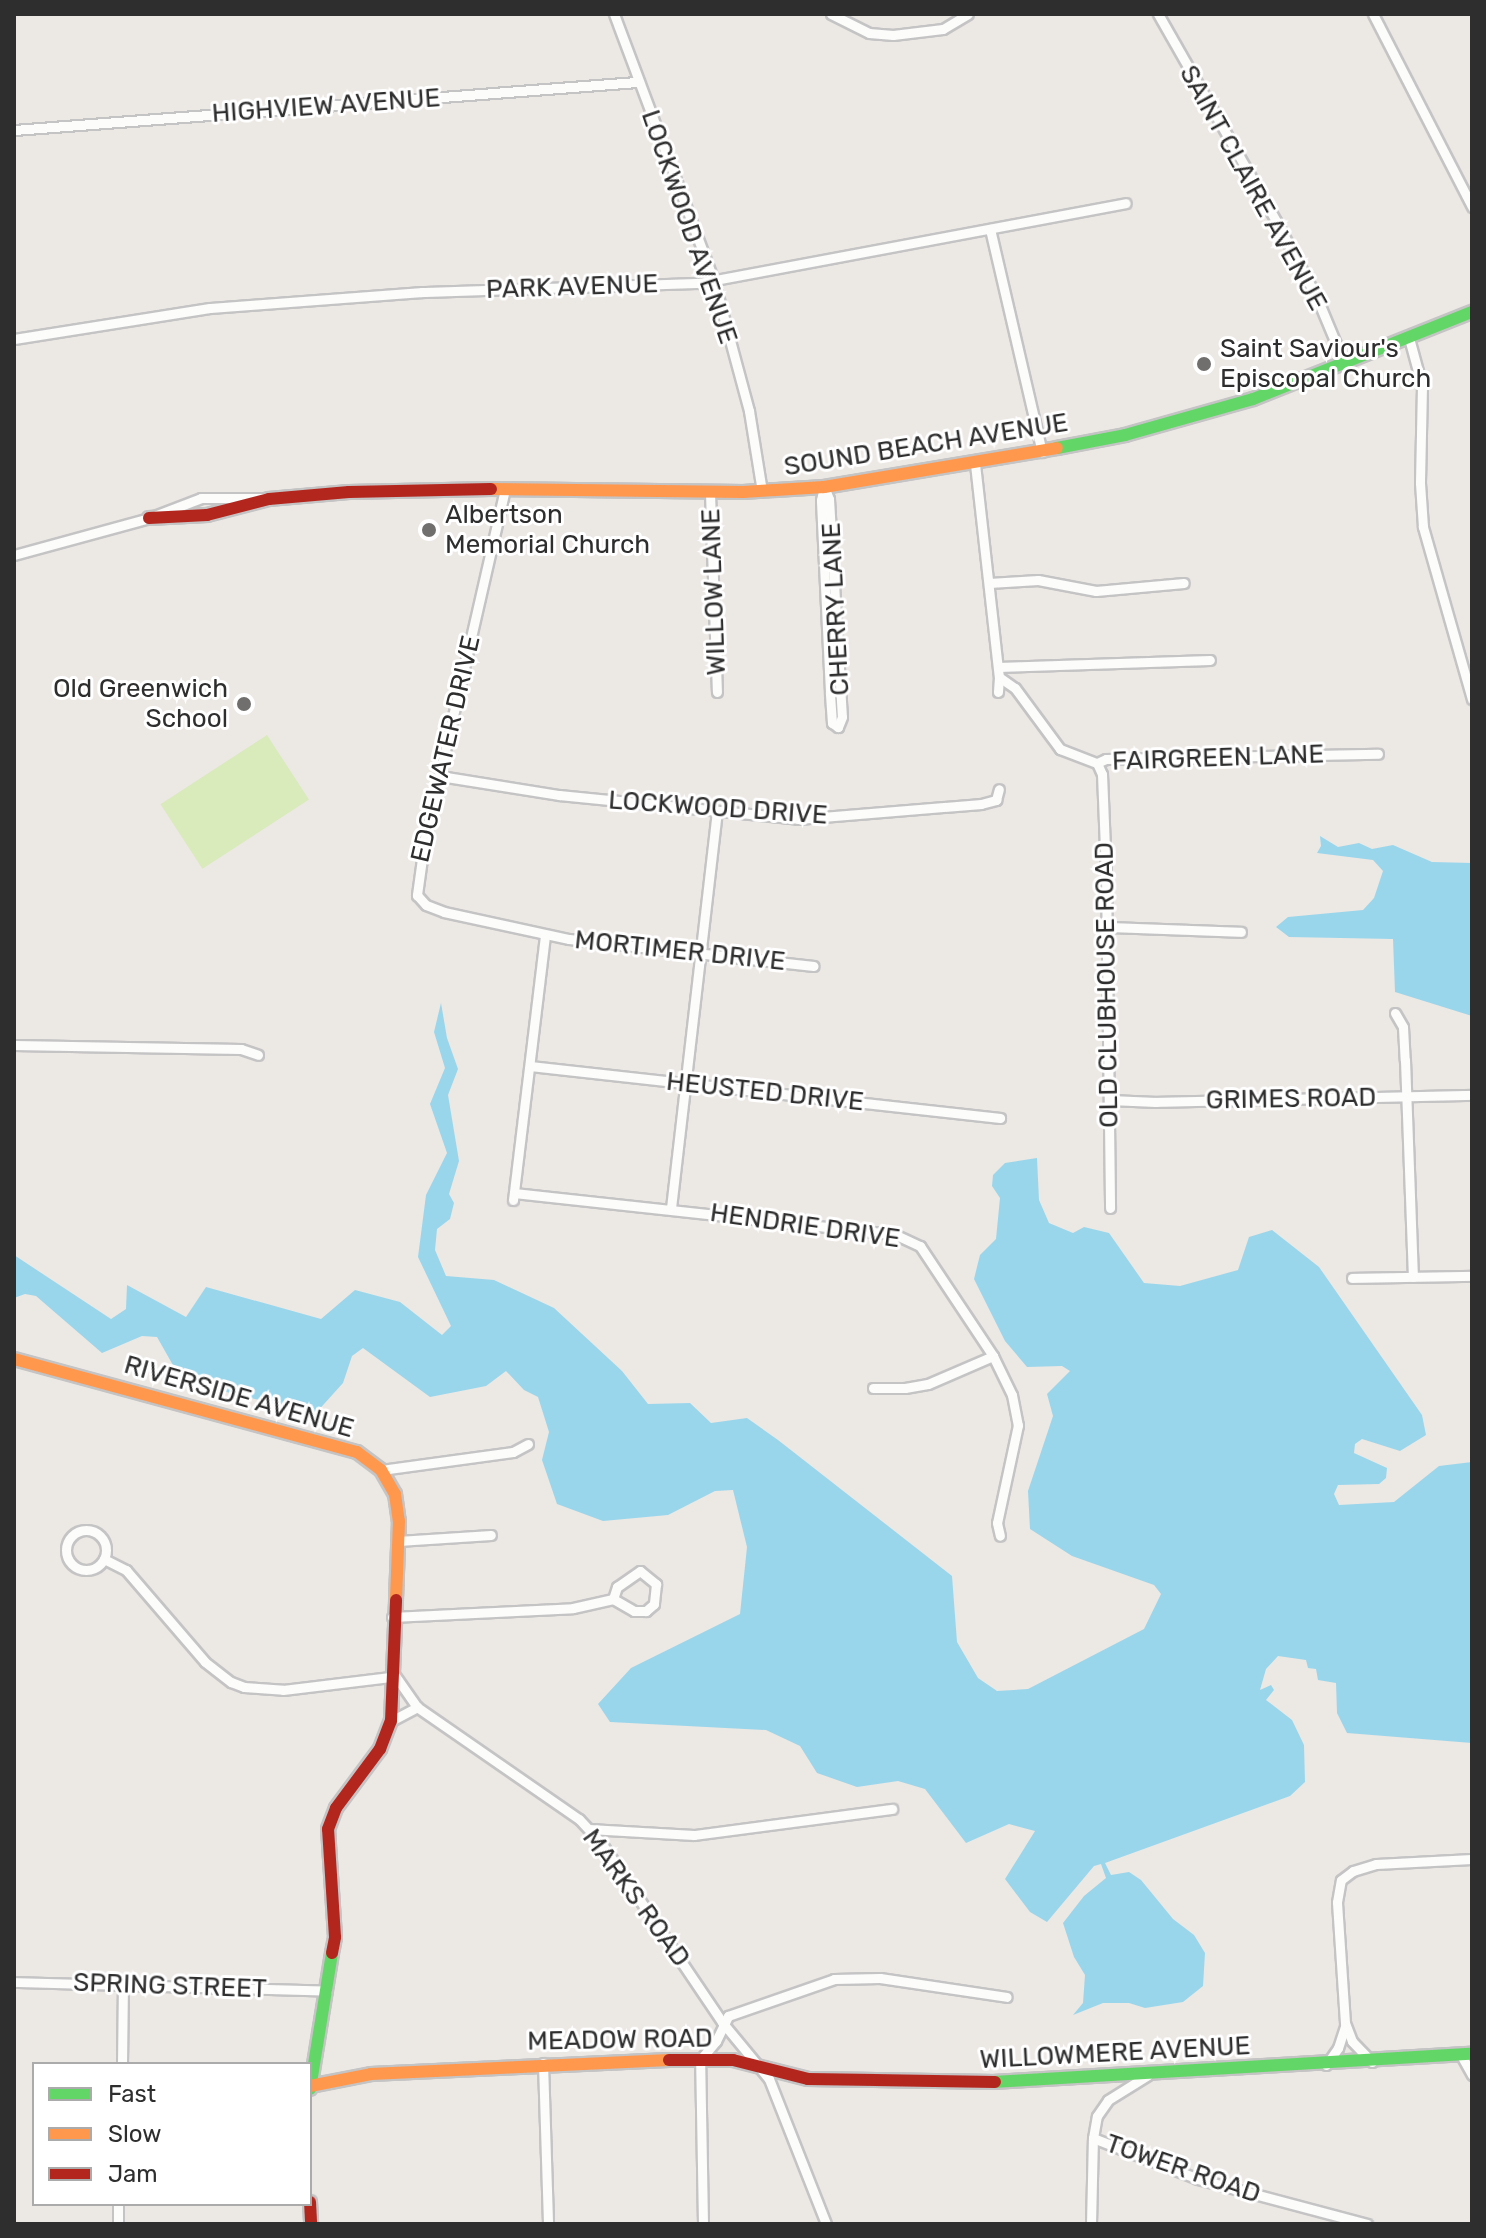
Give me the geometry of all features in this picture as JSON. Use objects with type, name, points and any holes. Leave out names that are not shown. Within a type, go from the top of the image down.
[{"type":"street","name":"LOCKWOOD AVENUE","points":[[614,14],[714,281],[749,411],[762,491]]},
{"type":"street","points":[[831,14],[869,33],[893,35],[943,29],[968,14]]},
{"type":"street","name":"SAINT CLAIRE AVENUE","points":[[1158,14],[1276,221],[1317,298],[1344,363]]},
{"type":"street","points":[[1373,14],[1472,207]]},
{"type":"street","name":"HIGHVIEW AVENUE","points":[[14,130],[637,82]]},
{"type":"street","name":"PARK AVENUE","points":[[14,339],[210,308],[422,292],[714,281],[1126,203]]},
{"type":"street","points":[[990,229],[1042,452]]},
{"type":"street","name":"SOUND BEACH AVENUE","points":[[194,509],[210,497],[269,499],[403,490],[762,491],[824,487],[975,464],[1125,435],[1234,404],[1472,312]]},
{"type":"street","points":[[1409,338],[1422,386],[1420,483],[1423,527],[1472,699]]},
{"type":"street","points":[[975,464],[999,672],[998,692]]},
{"type":"street","name":"CHERRY LANE","points":[[824,487],[829,499],[842,717],[838,727],[832,723],[830,692],[821,500],[824,487]]},
{"type":"street","name":"EDGEWATER DRIVE","points":[[505,489],[422,850],[417,895],[426,905],[444,912],[545,935]]},
{"type":"street","name":"WILLOW LANE","points":[[710,493],[717,692]]},
{"type":"street","points":[[210,497],[218,503],[216,512]]},
{"type":"street","name":"SOUND BEACH AVENUE","points":[[14,555],[149,518],[194,509],[216,512],[269,499]]},
{"type":"street","points":[[989,583],[1038,580],[1096,591],[1184,583]]},
{"type":"street","points":[[999,672],[1210,660]]},
{"type":"street","name":"FAIRGREEN LANE","points":[[999,672],[1015,688],[1060,749],[1097,763],[1106,759],[1378,754]]},
{"type":"street","name":"OLD CLUBHOUSE ROAD","points":[[1097,763],[1102,774],[1107,927],[1110,1208]]},
{"type":"street","name":"LOCKWOOD DRIVE","points":[[440,776],[717,813],[824,819],[996,800],[999,789]]},
{"type":"street","points":[[671,1208],[698,955],[717,813]]},
{"type":"street","points":[[1107,927],[1241,932]]},
{"type":"street","points":[[530,1066],[545,935]]},
{"type":"street","name":"MORTIMER DRIVE","points":[[545,935],[814,966]]},
{"type":"street","points":[[1395,1013],[1403,1027],[1413,1277]]},
{"type":"street","points":[[14,1045],[241,1049],[258,1055]]},
{"type":"street","name":"HEUSTED DRIVE","points":[[530,1066],[1000,1118]]},
{"type":"street","name":"HENDRIE DRIVE","points":[[530,1066],[513,1197],[671,1208],[909,1239],[929,1256],[993,1356],[1012,1395],[1018,1425],[997,1523],[1000,1536]]},
{"type":"street","name":"GRIMES ROAD","points":[[1110,1100],[1156,1102],[1472,1095]]},
{"type":"street","points":[[1352,1278],[1472,1276]]},
{"type":"street","points":[[873,1388],[928,1384],[993,1356]]},
{"type":"street","name":"RIVERSIDE AVENUE","points":[[14,1359],[334,1444],[357,1452],[381,1470]]},
{"type":"street","points":[[312,2076],[336,1919],[328,1829],[336,1808],[380,1749],[394,1703],[390,1673],[398,1541],[395,1494],[381,1470],[513,1452],[528,1444]]},
{"type":"street","points":[[80,1531],[94,1531],[105,1543],[104,1559],[93,1568],[80,1569],[67,1556],[68,1543],[80,1531]]},
{"type":"street","points":[[398,1541],[491,1535]]},
{"type":"street","points":[[104,1559],[126,1570],[205,1662],[231,1682],[244,1687],[283,1690],[390,1673]]},
{"type":"street","points":[[392,1617],[573,1608],[613,1599],[634,1611],[646,1611],[654,1604],[656,1584],[640,1571],[617,1587],[613,1599]]},
{"type":"street","name":"MARKS ROAD","points":[[390,1673],[417,1707],[589,1829],[722,2022],[762,2067]]},
{"type":"street","points":[[391,1721],[417,1707]]},
{"type":"street","points":[[589,1829],[709,1834],[892,1809]]},
{"type":"street","points":[[1326,2065],[1342,2039],[1345,2023],[1337,1902],[1337,1890],[1344,1876],[1376,1864],[1472,1859]]},
{"type":"street","points":[[703,2224],[700,2060],[716,2041],[722,2022],[745,2009],[834,1979],[880,1978],[1007,1997]]},
{"type":"street","name":"SPRING STREET","points":[[14,1982],[327,1991]]},
{"type":"street","points":[[122,2062],[123,1984]]},
{"type":"street","points":[[1345,2023],[1352,2041],[1372,2062]]},
{"type":"street","points":[[1466,2055],[1472,2075]]},
{"type":"street","name":"WILLOWMERE AVENUE","points":[[762,2067],[786,2076],[863,2082],[1028,2082],[1466,2055]]},
{"type":"street","name":"MEADOW ROAD","points":[[312,2087],[371,2074],[543,2063],[733,2060],[762,2067]]},
{"type":"street","points":[[543,2063],[548,2224]]},
{"type":"street","points":[[762,2067],[778,2098],[826,2224]]},
{"type":"street","points":[[1091,2224],[1093,2138],[1103,2105],[1148,2075]]},
{"type":"street","name":"TOWER ROAD","points":[[1093,2138],[1198,2179],[1367,2224]]},
{"type":"green space","points":[[267,735],[309,800],[202,869],[160,804]]},
{"type":"water","points":[[1320,836],[1338,847],[1359,843],[1372,849],[1393,845],[1432,862],[1472,863],[1472,1016],[1395,992],[1393,939],[1289,937],[1276,927],[1288,917],[1363,910],[1374,898],[1383,871],[1373,860],[1317,853],[1321,846]]},
{"type":"water","points":[[441,1003],[447,1038],[458,1069],[448,1095],[459,1161],[449,1194],[454,1203],[450,1219],[437,1229],[435,1250],[446,1276],[494,1280],[554,1308],[622,1371],[648,1404],[690,1403],[711,1423],[747,1418],[778,1440],[952,1576],[957,1642],[978,1678],[997,1691],[1028,1689],[1144,1629],[1161,1594],[1154,1585],[1072,1556],[1030,1529],[1028,1491],[1053,1416],[1047,1394],[1070,1371],[1062,1366],[1027,1367],[1005,1341],[974,1279],[980,1255],[996,1239],[1000,1198],[992,1186],[993,1175],[1005,1163],[1037,1158],[1039,1200],[1049,1223],[1073,1233],[1084,1227],[1109,1233],[1144,1283],[1180,1286],[1238,1270],[1249,1237],[1272,1230],[1319,1267],[1422,1415],[1426,1435],[1400,1451],[1362,1439],[1355,1444],[1354,1453],[1387,1468],[1386,1478],[1379,1484],[1338,1485],[1334,1494],[1339,1505],[1394,1502],[1439,1466],[1472,1462],[1472,1743],[1347,1733],[1337,1713],[1336,1683],[1318,1680],[1316,1669],[1308,1668],[1306,1660],[1278,1656],[1266,1669],[1260,1690],[1271,1685],[1274,1690],[1266,1700],[1292,1720],[1304,1745],[1305,1782],[1290,1796],[1105,1863],[1111,1875],[1129,1872],[1141,1880],[1173,1919],[1194,1935],[1205,1953],[1203,1986],[1183,2002],[1145,2008],[1129,2003],[1103,2003],[1073,2015],[1083,2003],[1085,1975],[1074,1957],[1063,1923],[1084,1896],[1106,1878],[1101,1864],[1094,1866],[1047,1922],[1030,1912],[1005,1879],[1035,1831],[1009,1824],[966,1843],[925,1789],[898,1781],[857,1787],[817,1773],[800,1746],[766,1730],[610,1722],[598,1704],[631,1668],[740,1614],[747,1547],[733,1490],[715,1491],[668,1515],[603,1521],[557,1504],[542,1460],[549,1432],[538,1397],[524,1390],[506,1371],[486,1386],[430,1397],[363,1348],[352,1356],[343,1383],[315,1414],[182,1381],[157,1337],[142,1336],[102,1353],[36,1296],[25,1294],[14,1298],[14,1255],[111,1319],[126,1309],[127,1285],[186,1317],[206,1287],[321,1319],[355,1290],[400,1302],[442,1335],[451,1326],[418,1257],[426,1195],[447,1153],[430,1104],[445,1068],[434,1032]]},
{"type":"traffic: fast","points":[[1057,448],[1125,435],[1253,399],[1472,312]]},
{"type":"traffic: fast","points":[[312,2077],[332,1953]]},
{"type":"traffic: fast","points":[[995,2082],[1472,2054]]},
{"type":"traffic: slow","points":[[491,489],[743,492],[824,487],[1057,448]]},
{"type":"traffic: slow","points":[[14,1359],[357,1452],[381,1470],[395,1494],[399,1521],[396,1600]]},
{"type":"traffic: slow","points":[[312,2086],[371,2074],[669,2060]]},
{"type":"traffic: jam","points":[[149,518],[207,515],[269,499],[349,492],[491,489]]},
{"type":"traffic: jam","points":[[332,1953],[335,1937],[328,1829],[336,1808],[380,1749],[391,1721],[396,1600]]},
{"type":"traffic: jam","points":[[669,2060],[733,2060],[808,2079],[995,2082]]},
{"type":"traffic: jam","points":[[310,2206],[311,2224]]},
{"type":"place","name":"Saint Saviour's Episcopal Church","points":[[1204,364]]},
{"type":"place","name":"Albertson Memorial Church","points":[[429,530]]},
{"type":"place","name":"Old Greenwich School","points":[[244,704]]}]
